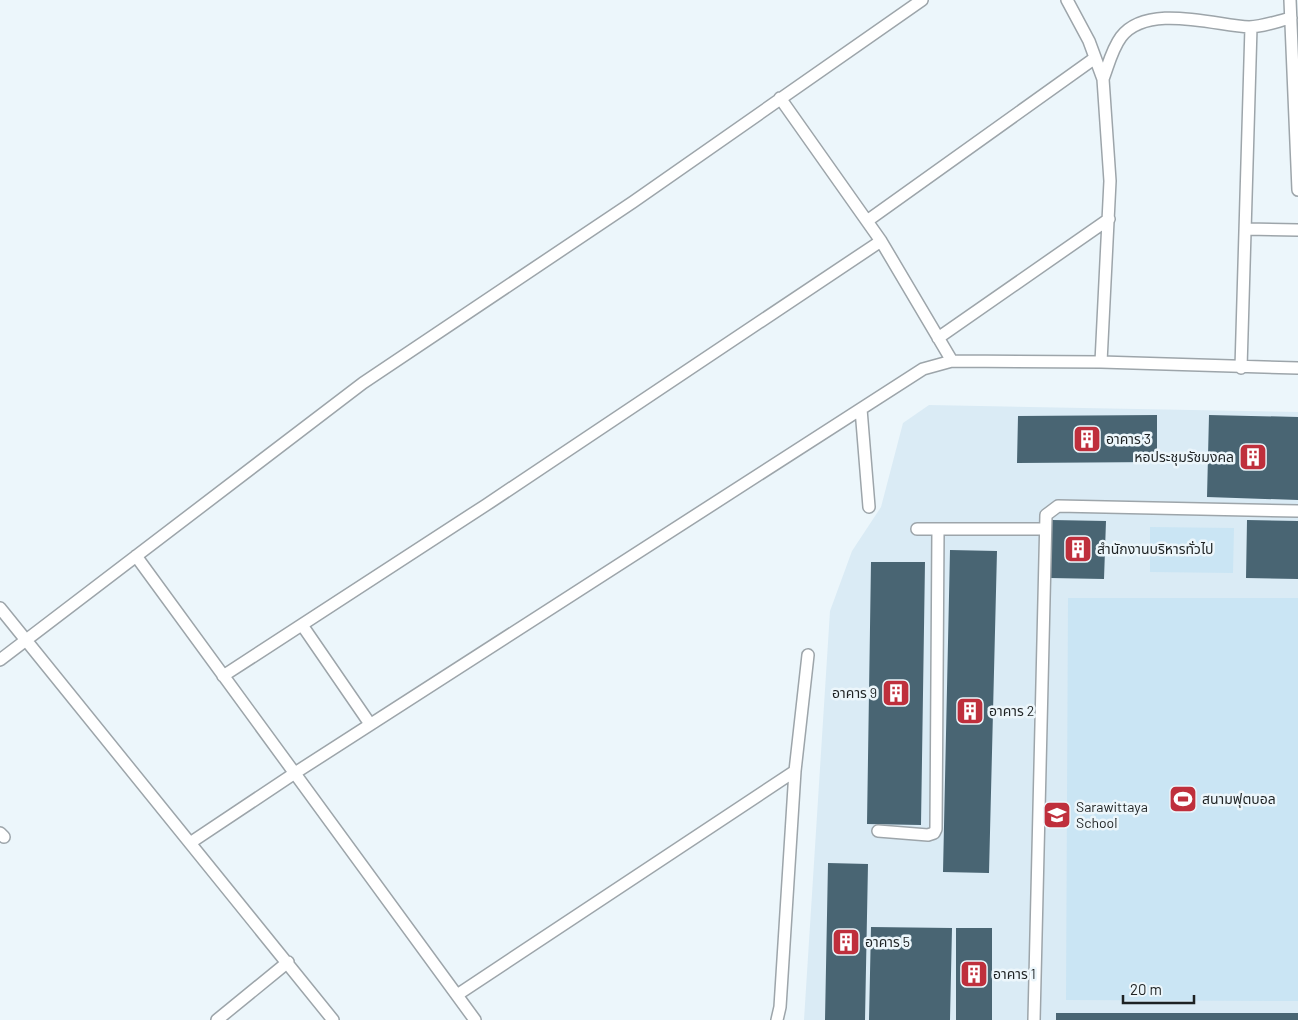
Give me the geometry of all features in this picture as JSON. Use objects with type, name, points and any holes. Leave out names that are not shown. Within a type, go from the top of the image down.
[{"type":"lane","points":[[0,660],[363,383],[633,202],[922,0]]},
{"type":"lane","points":[[1067,0],[1089,41],[1103,79],[1110,181],[1101,362]]},
{"type":"lane","points":[[1290,0],[1298,190]]},
{"type":"lane","points":[[1103,79],[1122,36],[1131,28],[1147,21],[1186,18],[1251,27],[1290,18]]},
{"type":"lane","points":[[1241,368],[1251,27]]},
{"type":"lane","points":[[867,221],[1095,58]]},
{"type":"lane","points":[[780,98],[881,241],[952,361]]},
{"type":"lane","points":[[938,338],[1108,219]]},
{"type":"lane","points":[[1246,229],[1298,230]]},
{"type":"lane","points":[[223,676],[486,505],[881,241]]},
{"type":"lane","points":[[190,843],[370,724],[923,369],[952,361],[1101,362],[1241,368],[1298,368]]},
{"type":"lane","points":[[861,409],[869,507]]},
{"type":"lane","points":[[1034,1020],[1044,529],[1046,515],[1058,506],[1298,511]]},
{"type":"lane","points":[[917,530],[1044,529]]},
{"type":"lane","points":[[878,832],[928,835],[934,833],[936,829],[938,530]]},
{"type":"lane","points":[[136,556],[476,1020]]},
{"type":"lane","points":[[0,608],[333,1020]]},
{"type":"lane","points":[[302,624],[370,724]]},
{"type":"lane","points":[[777,1020],[780,1007],[795,771],[808,655]]},
{"type":"lane","points":[[457,995],[795,771]]},
{"type":"lane","points":[[217,1020],[288,962]]},
{"type":"shaded area","name":"Sarawittaya School","points":[[929,405],[1298,412],[1298,1020],[804,1020],[830,611],[852,551],[881,507],[903,423]]},
{"type":"shaded area","points":[[1150,527],[1234,528],[1233,573],[1150,572]]},
{"type":"shaded area","name":"สนามฟุตบอล","points":[[1068,598],[1298,598],[1298,1001],[1066,1000]]},
{"type":"building","name":"อาคาร 3","points":[[1157,415],[1157,462],[1017,463],[1018,416]]},
{"type":"building","name":"หอประชุมรัชมงคล","points":[[1209,415],[1298,417],[1298,500],[1207,497]]},
{"type":"building","name":"สำนักงานบริหารทั่วไป","points":[[1052,520],[1106,521],[1104,579],[1050,578]]},
{"type":"building","points":[[1247,520],[1298,521],[1298,579],[1246,578]]},
{"type":"building","name":"อาคาร 2","points":[[950,550],[997,551],[989,873],[943,872]]},
{"type":"building","name":"อาคาร 9","points":[[871,562],[925,562],[921,825],[867,824]]},
{"type":"building","name":"อาคาร 5","points":[[828,863],[868,864],[865,1020],[825,1020]]},
{"type":"building","points":[[871,927],[952,928],[950,1020],[869,1020]]},
{"type":"building","name":"อาคาร 1","points":[[956,928],[992,928],[992,1020],[956,1020]]},
{"type":"building","points":[[1056,1013],[1298,1013],[1298,1020],[1056,1020]]},
{"type":"place","name":"อาคาร 3","points":[[1087,439]]},
{"type":"place","name":"หอประชุมรัชมงคล","points":[[1253,457]]},
{"type":"place","name":"สำนักงานบริหารทั่วไป","points":[[1078,549]]},
{"type":"place","name":"อาคาร 9","points":[[896,693]]},
{"type":"place","name":"อาคาร 2","points":[[970,711]]},
{"type":"place","name":"สนามฟุตบอล","points":[[1183,799]]},
{"type":"place","name":"Sarawittaya School","points":[[1057,815]]},
{"type":"place","name":"อาคาร 5","points":[[846,942]]},
{"type":"place","name":"อาคาร 1","points":[[974,974]]}]
